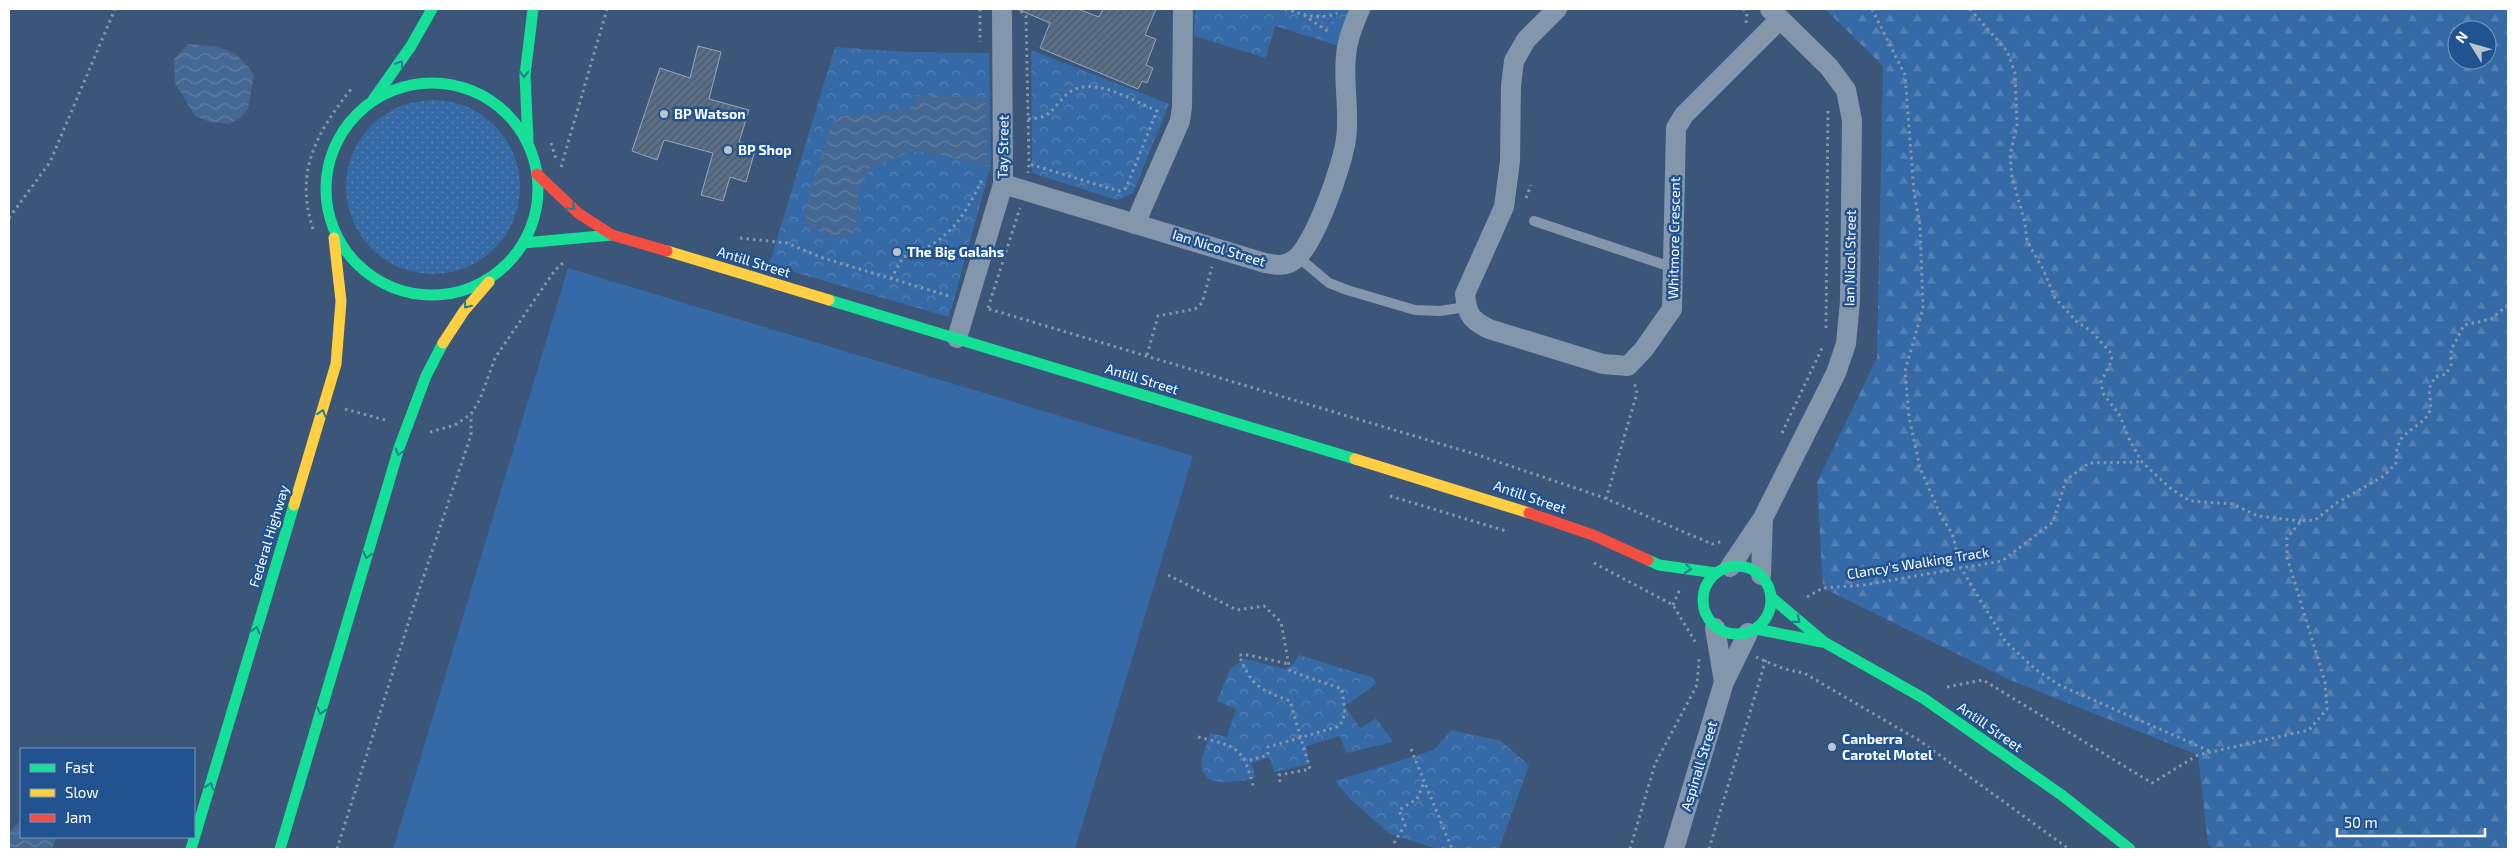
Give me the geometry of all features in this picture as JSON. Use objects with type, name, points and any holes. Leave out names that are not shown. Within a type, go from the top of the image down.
[{"type":"main road","points":[[371,103],[411,46],[432,9]]},
{"type":"main road","points":[[280,849],[419,391],[452,325],[473,298],[523,244],[536,211],[537,174],[529,146],[523,97],[526,39],[533,9]]},
{"type":"main road","points":[[371,103],[388,92],[406,86],[425,83],[460,87],[493,102],[508,115],[529,146]]},
{"type":"main road","name":"Federal Highway","points":[[195,836],[336,364],[342,326],[342,287],[326,195],[330,160],[345,129],[371,103]]},
{"type":"main road","name":"Antill Street","points":[[537,174],[578,213],[612,235],[1505,504],[1593,535],[1659,565],[1676,581]]},
{"type":"main road","points":[[332,226],[348,254],[359,267],[388,286],[403,292],[434,295],[451,294],[485,281],[500,270]]},
{"type":"main road","name":"Antill Street","points":[[523,244],[612,235]]},
{"type":"main road","name":"Antill Street","points":[[1659,565],[1723,570]]},
{"type":"main road","points":[[1746,568],[1761,576],[1766,582],[1771,597],[1768,615],[1752,631],[1737,635],[1726,633],[1716,628],[1705,615],[1703,607],[1705,588],[1723,570],[1746,568]]},
{"type":"main road","points":[[1688,593],[1703,607]]},
{"type":"main road","name":"Antill Street","points":[[1771,597],[1824,642],[1923,698],[2063,796],[2130,849]]},
{"type":"main road","name":"Antill Street","points":[[1752,631],[1824,642]]},
{"type":"street","name":"Tay Street","points":[[957,338],[1003,184],[1002,9]]},
{"type":"street","points":[[1135,224],[1180,121],[1182,9]]},
{"type":"street","points":[[1298,257],[1312,237],[1343,155],[1347,123],[1345,69],[1352,9]]},
{"type":"street","points":[[1557,9],[1526,40],[1514,61],[1510,160],[1504,207],[1465,294],[1466,307],[1473,321],[1489,329],[1603,364],[1628,366]]},
{"type":"street","name":"Ian Nicol Street","points":[[1723,570],[1763,518],[1836,373],[1846,344],[1850,301],[1852,120],[1846,90],[1829,67],[1775,14]]},
{"type":"street","name":"Whitmore Crescent","points":[[1628,366],[1644,349],[1672,309],[1676,128],[1684,115],[1775,14]]},
{"type":"street","name":"Ian Nicol Street","points":[[1003,184],[1275,265],[1283,265],[1298,257]]},
{"type":"street","name":"Ian Nicol Street","points":[[1761,576],[1763,518]]},
{"type":"street","name":"Aspinall Street","points":[[1716,628],[1724,682]]},
{"type":"street","name":"Aspinall Street","points":[[1674,849],[1724,682],[1752,631]]},
{"type":"lane","points":[[1534,221],[1674,268]]},
{"type":"lane","points":[[1298,257],[1329,284],[1347,290],[1415,310],[1440,311],[1466,307]]},
{"type":"path","points":[[9,218],[50,162],[115,9]]},
{"type":"path","points":[[560,172],[607,9]]},
{"type":"path","points":[[1285,9],[1304,15],[1328,16],[1352,9]]},
{"type":"path","points":[[1742,9],[1747,13],[1745,28]]},
{"type":"path","points":[[1872,9],[1905,75],[1914,193],[1920,225],[1923,308],[1905,371],[1909,417],[1920,468],[1942,518],[1952,533],[1961,568],[2005,641],[2035,669],[2060,684],[2213,752]]},
{"type":"path","points":[[1970,9],[2007,51],[2015,73],[2016,125],[2010,155],[2012,177],[2025,223],[2027,241],[2043,269],[2055,298],[2077,322],[2091,331],[2110,352],[2112,360],[2101,382],[2103,393],[2120,416],[2130,441],[2142,462],[2170,488],[2190,502],[2233,504],[2258,516],[2302,521],[2315,520],[2338,502],[2384,476],[2396,463],[2397,448],[2402,437],[2425,419],[2431,409],[2429,389],[2435,377],[2446,374],[2451,365],[2450,350],[2464,325],[2491,319],[2508,305]]},
{"type":"path","points":[[1304,15],[1336,38],[1347,42]]},
{"type":"path","points":[[314,232],[308,206],[306,180],[310,154],[322,131],[355,84]]},
{"type":"path","points":[[1028,119],[1048,115],[1069,93],[1086,86],[1100,87],[1157,111],[1126,188],[1119,191],[1029,164]]},
{"type":"path","points":[[1826,330],[1828,106]]},
{"type":"path","points":[[891,279],[903,257],[923,251],[947,235],[967,210],[983,173]]},
{"type":"path","points":[[1524,202],[1532,185]]},
{"type":"path","points":[[740,238],[787,243],[823,258],[967,302]]},
{"type":"path","points":[[1147,355],[1158,316],[1195,309],[1202,303],[1218,248]]},
{"type":"path","points":[[989,309],[1478,455],[1606,499],[1712,544],[1731,539]]},
{"type":"path","points":[[1781,435],[1826,339]]},
{"type":"path","points":[[1606,499],[1637,393],[1628,366]]},
{"type":"path","points":[[324,404],[429,432],[455,425],[472,414],[471,435],[415,602],[337,849]]},
{"type":"path","name":"Clancy's Walking Track","points":[[1801,600],[1823,588],[1864,585],[2002,561],[2053,522],[2066,480],[2088,463],[2142,462]]},
{"type":"path","points":[[1923,698],[1950,686],[1983,680],[2152,783],[2198,755],[2309,730],[2327,709],[2325,682],[2287,557],[2287,538],[2302,521]]},
{"type":"path","points":[[1586,559],[1673,605],[1695,641],[1699,658],[1697,685],[1656,764],[1630,849]]},
{"type":"path","points":[[1168,575],[1237,610],[1264,606],[1281,622],[1290,671],[1342,689],[1345,713],[1340,726],[1268,747],[1268,755],[1247,761]]},
{"type":"path","points":[[1280,782],[1279,775],[1310,769],[1302,737],[1290,702],[1260,689],[1247,675],[1239,656],[1248,655],[1290,664]]},
{"type":"path","points":[[1709,849],[1766,660],[1784,669],[1804,672],[1920,741],[2069,849]]},
{"type":"path","points":[[1198,737],[1231,745],[1247,761],[1254,789]]},
{"type":"path","points":[[1411,750],[1452,849]]},
{"type":"path","points":[[1394,844],[1405,825],[1399,810],[1417,799],[1424,782]]},
{"type":"green space","points":[[1195,9],[1354,9],[1339,46],[1275,26],[1266,58],[1194,36]]},
{"type":"green space","points":[[1825,9],[2508,9],[2508,849],[2214,849],[2208,844],[2198,755],[2010,680],[1823,588],[1817,482],[1877,358],[1883,66]]},
{"type":"green space","points":[[1338,14],[1335,30],[1332,32],[1314,20],[1315,17],[1330,18]]},
{"type":"green space","points":[[835,47],[907,52],[989,53],[991,165],[949,317],[769,265]]},
{"type":"green space","points":[[1031,50],[1169,104],[1133,193],[1117,200],[1032,173]]},
{"type":"green space","points":[[433,100],[450,102],[474,110],[500,132],[510,146],[516,162],[520,187],[518,204],[510,228],[488,254],[474,264],[458,270],[433,274],[416,272],[392,264],[366,242],[356,228],[350,212],[346,187],[348,170],[356,146],[378,120],[392,110],[408,104]]},
{"type":"green space","points":[[568,268],[1193,456],[1075,849],[393,849]]},
{"type":"green space","points":[[1299,655],[1374,678],[1376,684],[1345,706],[1360,728],[1376,718],[1393,742],[1346,753],[1340,736],[1306,746],[1310,764],[1274,772],[1269,757],[1252,763],[1255,778],[1221,782],[1213,781],[1206,777],[1202,770],[1202,760],[1210,733],[1227,737],[1236,709],[1217,701],[1230,669],[1245,659],[1285,669],[1293,664]]},
{"type":"green space","points":[[1451,730],[1501,741],[1529,765],[1499,849],[1438,849],[1390,834],[1350,799],[1335,781],[1434,750]]},
{"type":"water","points":[[188,44],[226,49],[247,65],[254,75],[248,109],[240,118],[229,124],[210,122],[195,116],[175,83],[174,59]]},
{"type":"water","points":[[916,95],[986,97],[988,167],[928,152],[911,152],[870,167],[858,194],[856,227],[850,235],[840,238],[810,228],[804,213],[832,123],[839,117],[910,108],[916,103]]},
{"type":"water","points":[[20,820],[20,838],[56,838],[52,849],[9,849],[9,834]]},
{"type":"building","points":[[1017,9],[1078,9],[1099,17],[1103,9],[1156,9],[1145,35],[1156,39],[1146,65],[1153,68],[1147,83],[1142,81],[1138,89],[1040,48],[1050,23]]},
{"type":"building","points":[[698,46],[721,52],[709,99],[749,110],[739,142],[756,147],[746,182],[730,177],[723,201],[701,195],[713,153],[664,140],[657,160],[632,151],[660,68],[690,78]]},
{"type":"traffic: fast","points":[[373,100],[411,46],[432,9]]},
{"type":"traffic: fast","points":[[528,142],[525,75],[533,9]]},
{"type":"traffic: fast","points":[[432,83],[453,85],[472,91],[491,101],[507,114],[520,130],[530,149],[536,168],[538,189],[536,210],[530,229],[520,248],[507,264],[491,277],[472,287],[453,293],[432,295],[411,293],[392,287],[373,277],[357,264],[344,248],[334,229],[328,210],[326,189],[328,168],[334,149],[344,130],[357,114],[373,101],[392,91],[411,85],[432,83]]},
{"type":"traffic: fast","points":[[523,243],[612,235]]},
{"type":"traffic: fast","points":[[829,300],[1355,459]]},
{"type":"traffic: fast","points":[[280,849],[399,448],[426,376],[443,343]]},
{"type":"traffic: fast","points":[[195,836],[294,505]]},
{"type":"traffic: fast","points":[[1648,560],[1659,565],[1716,573]]},
{"type":"traffic: fast","points":[[1730,566],[1744,566],[1756,571],[1766,581],[1771,593],[1771,600],[1771,607],[1766,619],[1756,629],[1744,634],[1730,634],[1718,629],[1708,619],[1703,607],[1703,593],[1708,581],[1718,571],[1730,566]]},
{"type":"traffic: fast","points":[[1771,597],[1824,642],[1923,698],[2063,796],[2130,849]]},
{"type":"traffic: fast","points":[[1756,629],[1822,642]]},
{"type":"traffic: fast","points":[[191,849],[194,838]]},
{"type":"traffic: slow","points":[[294,505],[336,364],[341,301],[334,238]]},
{"type":"traffic: slow","points":[[667,251],[829,300]]},
{"type":"traffic: slow","points":[[443,343],[464,311],[489,282]]},
{"type":"traffic: slow","points":[[1355,459],[1529,513]]},
{"type":"traffic: jam","points":[[537,174],[578,213],[612,235],[667,251]]},
{"type":"traffic: jam","points":[[1529,513],[1593,535],[1648,560]]},
{"type":"place","name":"BP Watson","points":[[664,114]]},
{"type":"place","name":"BP Shop","points":[[728,150]]},
{"type":"place","name":"The Big Galahs","points":[[897,252]]},
{"type":"place","name":"Canberra Carotel Motel","points":[[1832,747]]}]
